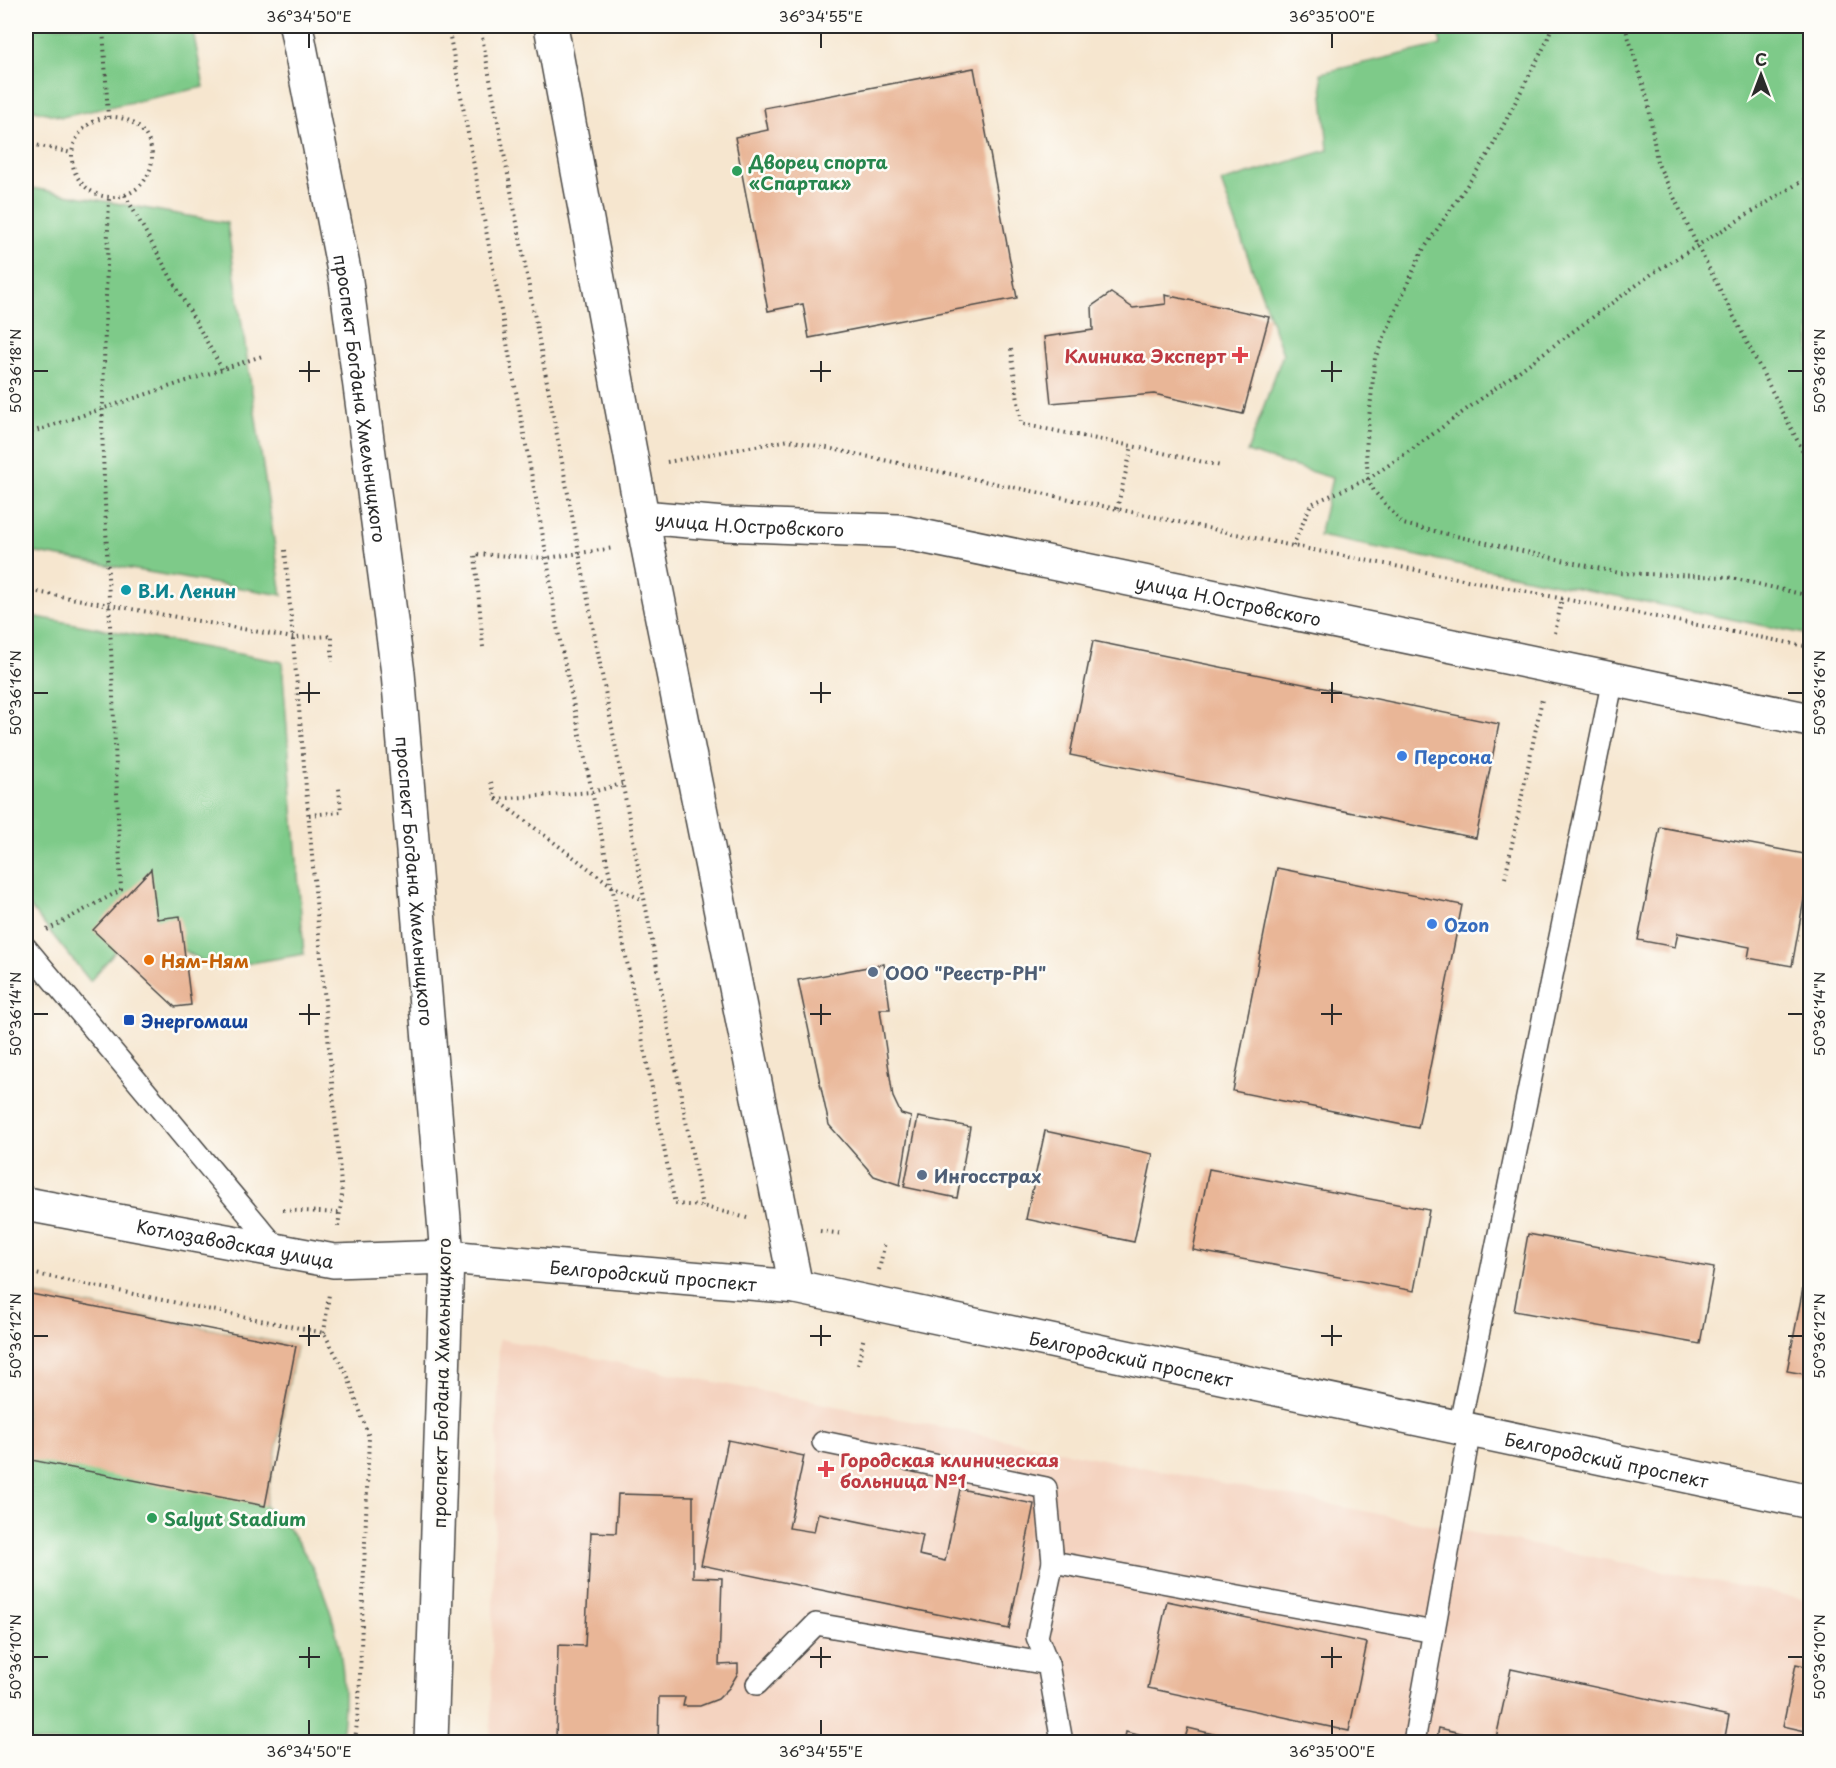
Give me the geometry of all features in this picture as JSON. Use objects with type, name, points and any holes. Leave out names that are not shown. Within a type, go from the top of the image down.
[{"type":"main road","name":"проспект Богдана Хмельницкого","points":[[296,26],[346,281],[398,673],[444,1219],[446,1257],[431,1743]]},
{"type":"main road","points":[[551,26],[645,530],[796,1287]]},
{"type":"main road","name":"улица Н.Островского","points":[[645,530],[724,524],[897,531],[1810,720]]},
{"type":"main road","name":"Котлозаводская улица","points":[[26,1204],[334,1261]]},
{"type":"main road","name":"Белгородский проспект","points":[[334,1261],[446,1257],[796,1287],[1810,1502]]},
{"type":"lane","points":[[1414,1743],[1434,1632],[1464,1429],[1613,679]]},
{"type":"lane","points":[[26,948],[279,1251]]},
{"type":"lane","points":[[823,1442],[1046,1488],[1053,1562],[1037,1637],[1048,1664],[1062,1743]]},
{"type":"lane","points":[[1053,1562],[1434,1632]]},
{"type":"lane","points":[[757,1684],[816,1624],[1048,1664]]},
{"type":"path","points":[[103,26],[108,117]]},
{"type":"path","points":[[448,26],[547,558],[556,622],[612,886],[675,1204],[702,1206],[784,1227]]},
{"type":"path","points":[[480,26],[702,1206]]},
{"type":"path","points":[[1552,26],[1546,43],[1489,153],[1421,254],[1375,358],[1366,449],[1368,479],[1374,491],[1403,524],[1620,573],[1727,577],[1810,596]]},
{"type":"path","points":[[1625,26],[1648,101],[1657,162],[1810,465]]},
{"type":"path","points":[[108,117],[125,119],[140,127],[149,141],[153,157],[149,174],[139,187],[125,195],[109,197],[94,193],[81,183],[74,170],[72,153],[76,138],[84,128],[95,120],[108,117]]},
{"type":"path","points":[[26,143],[72,153]]},
{"type":"path","points":[[1293,546],[1311,504],[1368,479],[1653,273],[1810,176]]},
{"type":"path","points":[[125,195],[222,369]]},
{"type":"path","points":[[41,933],[122,890],[102,430],[109,197]]},
{"type":"path","points":[[1011,349],[1022,424],[1221,466]]},
{"type":"path","points":[[26,434],[265,355]]},
{"type":"path","points":[[633,468],[789,440],[1293,546],[1810,647]]},
{"type":"path","points":[[1117,509],[1132,446]]},
{"type":"path","points":[[483,647],[475,554],[547,558],[579,553],[645,530]]},
{"type":"path","points":[[285,550],[342,1195],[324,1333],[348,1377],[369,1437],[359,1701],[355,1743]]},
{"type":"path","points":[[26,590],[293,638],[332,636],[332,662]]},
{"type":"path","points":[[1505,878],[1540,707]]},
{"type":"path","points":[[491,782],[496,799],[612,886],[644,900]]},
{"type":"path","points":[[496,799],[592,792],[622,784]]},
{"type":"path","points":[[309,815],[341,812],[339,788]]},
{"type":"path","points":[[26,1272],[324,1333]]},
{"type":"shaded area","name":"Городская клиническая больница №1","points":[[499,1339],[1810,1600],[1810,1742],[490,1742]]},
{"type":"green space","points":[[26,26],[192,26],[204,87],[62,117],[26,108]]},
{"type":"green space","points":[[1438,26],[1810,26],[1810,635],[1319,536],[1332,478],[1247,452],[1283,354],[1221,182],[1328,150],[1321,73],[1441,45]]},
{"type":"green space","points":[[26,187],[227,223],[282,595],[26,551]]},
{"type":"green space","points":[[26,615],[282,662],[304,954],[215,969],[140,923],[90,981],[26,902]]},
{"type":"green space","name":"Salyut Stadium","points":[[26,1293],[296,1346],[265,1506],[282,1521],[306,1555],[328,1606],[336,1632],[344,1687],[340,1742],[26,1742]]},
{"type":"building","points":[[974,68],[1017,298],[809,338],[803,304],[768,311],[735,137],[768,130],[764,108]]},
{"type":"building","points":[[1111,293],[1133,308],[1166,304],[1165,295],[1269,317],[1243,414],[1154,394],[1051,403],[1044,337],[1093,330],[1092,306]]},
{"type":"building","points":[[1093,641],[1499,724],[1476,838],[1070,755]]},
{"type":"building","points":[[1660,827],[1810,855],[1792,966],[1748,958],[1750,947],[1678,933],[1675,947],[1638,940]]},
{"type":"building","points":[[1277,868],[1462,905],[1418,1128],[1233,1091]]},
{"type":"building","points":[[151,869],[157,919],[180,916],[191,1005],[175,1007],[93,930]]},
{"type":"building","points":[[884,964],[890,1009],[880,1009],[893,1097],[901,1114],[911,1117],[900,1185],[874,1176],[829,1125],[798,980]]},
{"type":"building","points":[[918,1117],[970,1127],[957,1198],[904,1187]]},
{"type":"building","points":[[1045,1131],[1153,1154],[1134,1242],[1026,1219]]},
{"type":"building","points":[[1209,1169],[1429,1210],[1414,1291],[1193,1250]]},
{"type":"building","points":[[1528,1234],[1714,1268],[1700,1344],[1514,1311]]},
{"type":"building","points":[[1803,1288],[1810,1289],[1810,1375],[1787,1371]]},
{"type":"building","points":[[26,1293],[296,1346],[265,1506],[26,1459]]},
{"type":"building","points":[[728,1440],[804,1456],[789,1528],[814,1532],[818,1513],[923,1535],[919,1555],[945,1561],[960,1489],[1034,1504],[1009,1629],[701,1565]]},
{"type":"building","points":[[618,1494],[693,1496],[693,1577],[722,1578],[719,1665],[738,1664],[738,1673],[729,1688],[718,1699],[700,1706],[683,1706],[685,1697],[659,1697],[658,1742],[556,1742],[558,1645],[585,1646],[591,1532],[616,1533]]},
{"type":"building","points":[[1167,1601],[1367,1643],[1349,1731],[1148,1688]]},
{"type":"building","points":[[1796,1664],[1810,1667],[1810,1732],[1783,1726]]},
{"type":"building","points":[[1511,1669],[1729,1716],[1724,1742],[1519,1742],[1496,1738]]},
{"type":"building","points":[[1188,1728],[1242,1741],[1184,1742]]},
{"type":"building","points":[[1439,1728],[1500,1742],[1436,1742]]},
{"type":"building","points":[[1126,1732],[1165,1742],[1124,1742]]},
{"type":"place","name":"Дворец спорта «Спартак»","points":[[737,171]]},
{"type":"place","name":"Клиника Эксперт","points":[[1240,355]]},
{"type":"place","name":"В.И. Ленин","points":[[126,590]]},
{"type":"place","name":"Персона","points":[[1402,756]]},
{"type":"place","name":"Ozon","points":[[1432,924]]},
{"type":"place","name":"Ням-Ням","points":[[149,960]]},
{"type":"place","name":"ООО \"Реестр-РН\"","points":[[873,972]]},
{"type":"place","name":"Энергомаш","points":[[129,1020]]},
{"type":"place","name":"Ингосстрах","points":[[922,1175]]},
{"type":"place","name":"Городская клиническая больница №1","points":[[826,1469]]},
{"type":"place","name":"Salyut Stadium","points":[[152,1518]]}]
